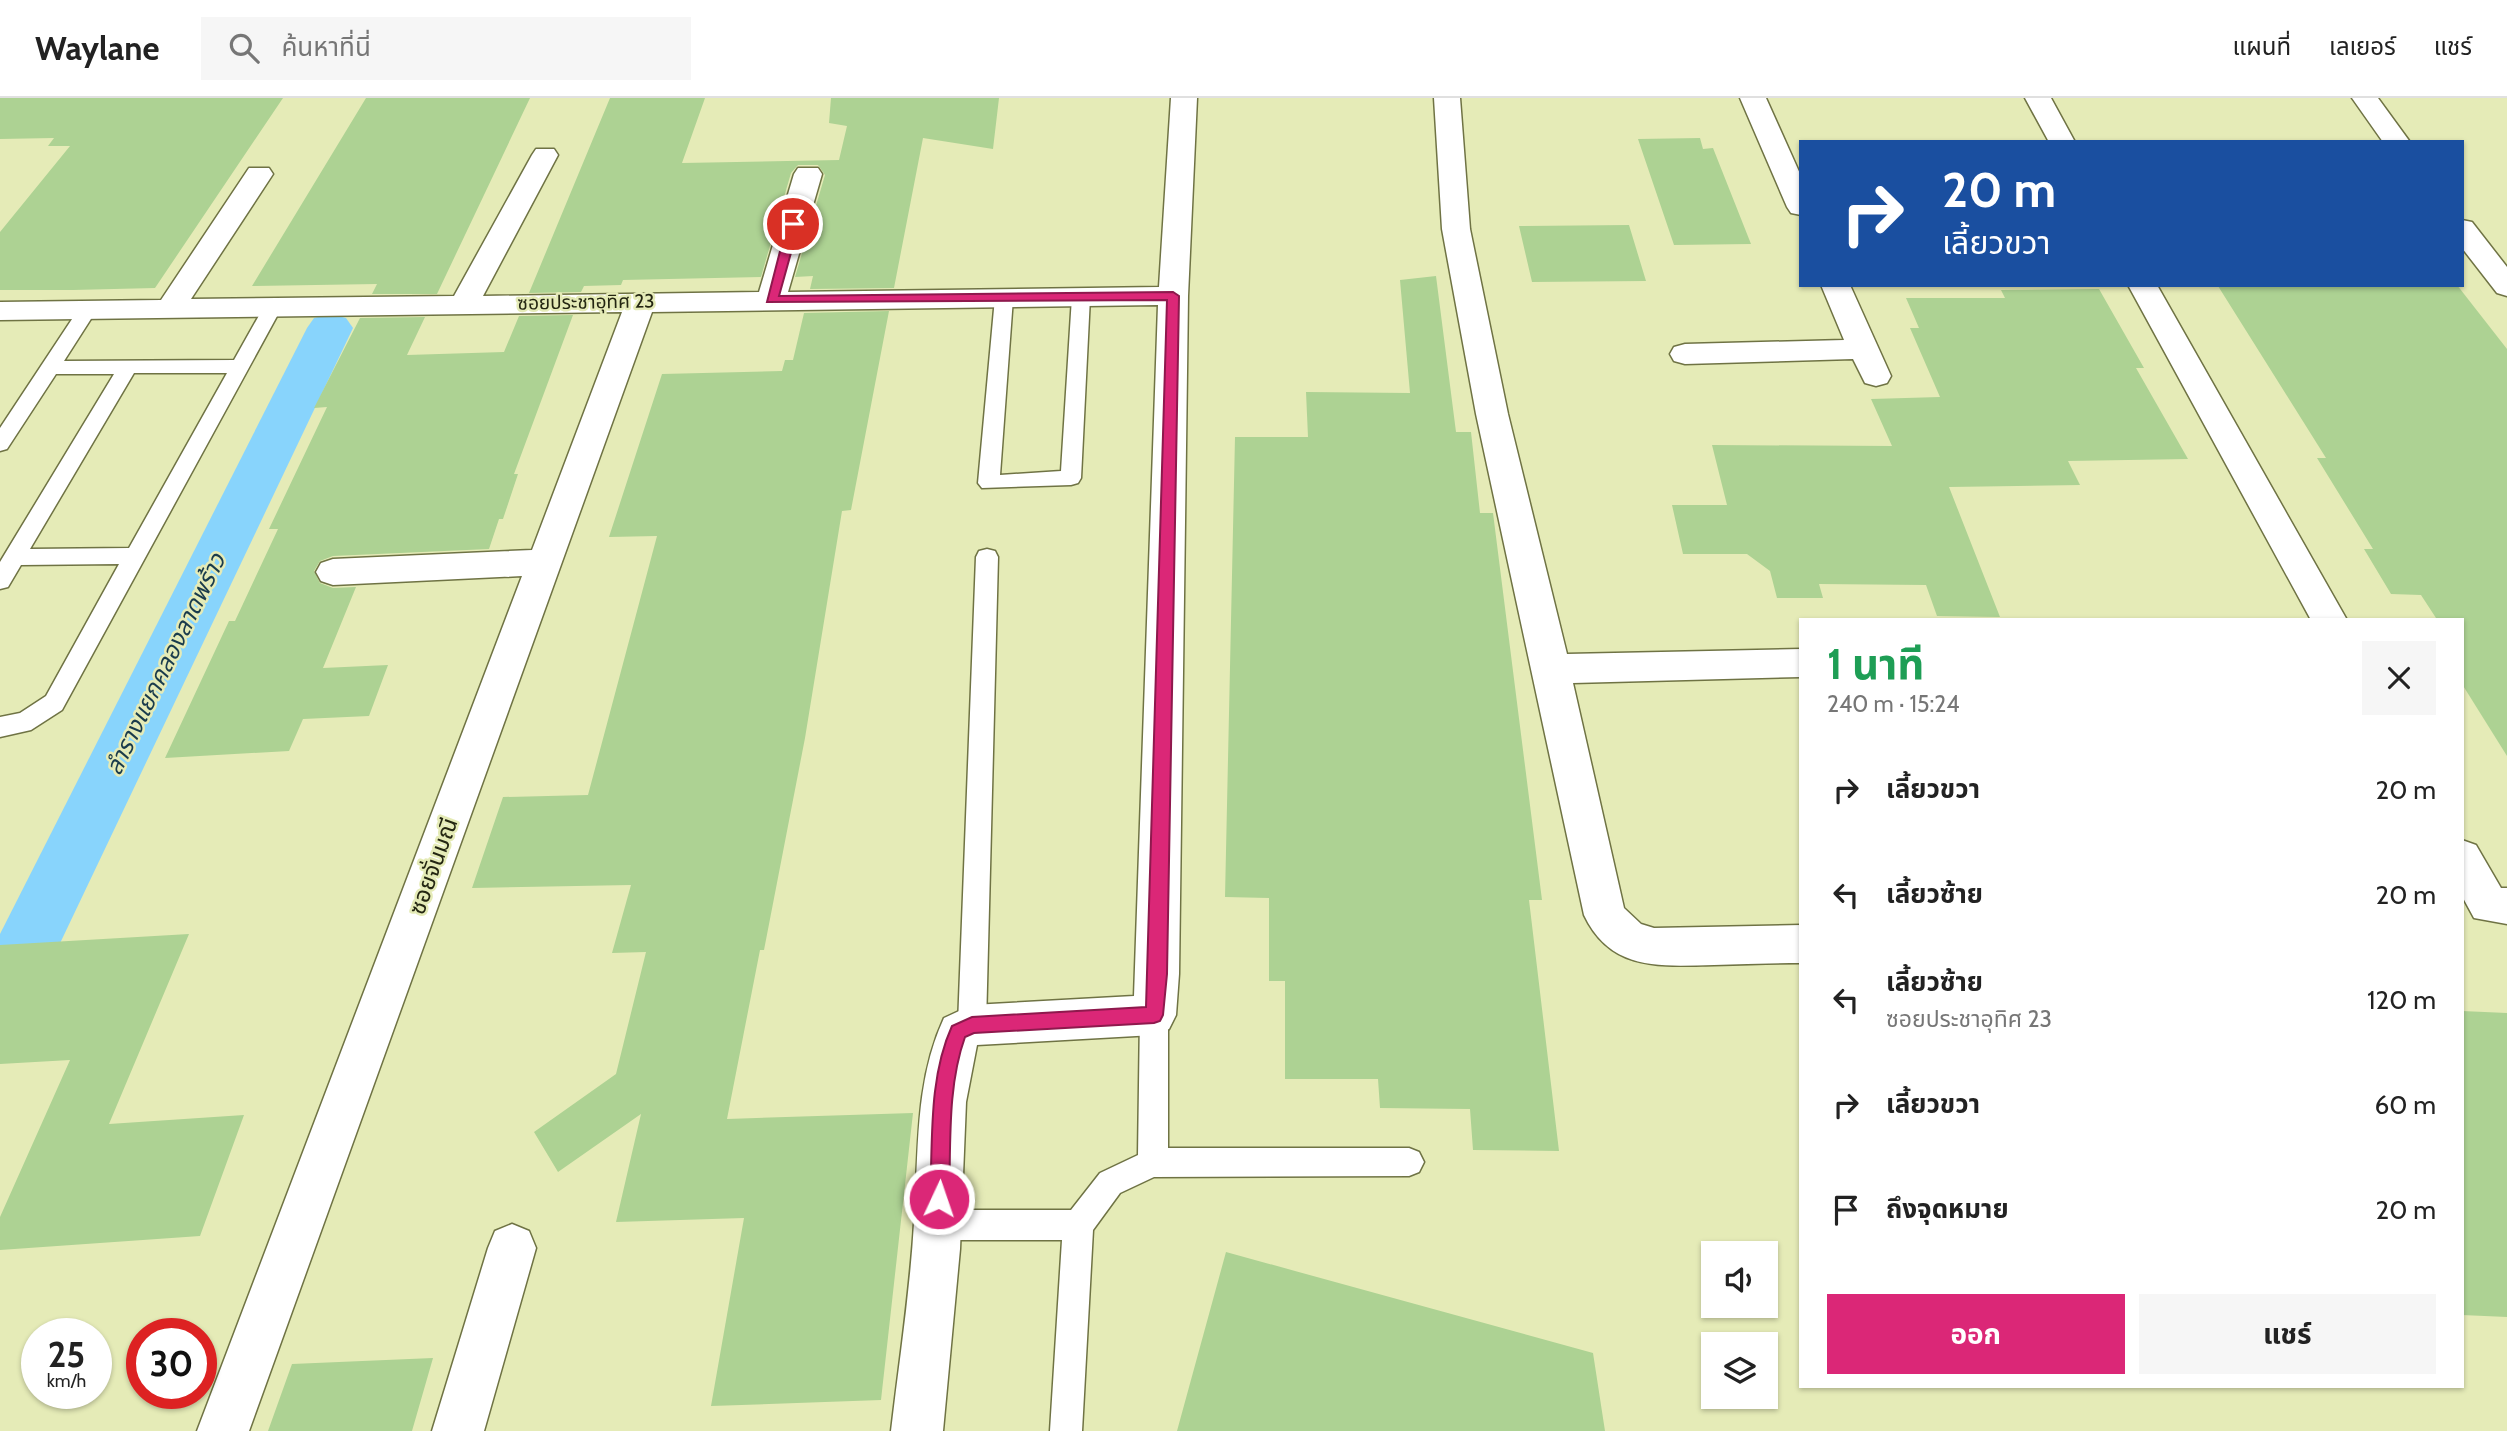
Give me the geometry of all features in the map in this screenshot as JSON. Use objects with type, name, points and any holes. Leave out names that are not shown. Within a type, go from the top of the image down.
[{"type":"street","points":[[917,1431],[938,1225],[949,1057],[958,1032],[972,1025],[1154,1015],[1158,974],[1173,296],[1184,98]]},
{"type":"street","points":[[1447,98],[1456,229],[1492,414],[1552,669],[1605,915],[1619,935],[1632,943],[1654,947],[1799,944]]},
{"type":"street","points":[[1753,98],[1799,202]]},
{"type":"street","points":[[2038,98],[2061,140]]},
{"type":"street","points":[[2365,98],[2396,140]]},
{"type":"street","points":[[464,304],[545,155]]},
{"type":"street","points":[[169,310],[259,174]]},
{"type":"street","points":[[771,300],[808,174]]},
{"type":"street","points":[[2464,231],[2507,287]]},
{"type":"street","points":[[1685,354],[1869,362],[1836,287]]},
{"type":"street","points":[[2143,287],[2328,618]]},
{"type":"street","name":"ซอยประชาอุทิศ 23","points":[[0,311],[1173,296]]},
{"type":"street","name":"ซอยจั่นมณี","points":[[223,1431],[641,301]]},
{"type":"street","points":[[333,572],[546,562]]},
{"type":"street","points":[[1552,669],[1799,663]]},
{"type":"street","points":[[2464,860],[2501,916]]},
{"type":"street","points":[[458,1431],[512,1248]]},
{"type":"lane","points":[[1004,298],[989,483],[1071,478],[1081,297]]},
{"type":"lane","points":[[0,727],[15,727],[36,717],[54,703],[132,556],[273,307]]},
{"type":"lane","points":[[0,444],[87,310]]},
{"type":"lane","points":[[48,368],[240,366]]},
{"type":"lane","points":[[0,581],[128,367]]},
{"type":"lane","points":[[14,557],[132,556]]},
{"type":"lane","points":[[972,1025],[987,557]]},
{"type":"lane","points":[[1153,1163],[1154,1015]]},
{"type":"lane","points":[[1066,1431],[1078,1225],[1110,1183],[1153,1163],[1409,1161]]},
{"type":"lane","points":[[938,1225],[1078,1225]]},
{"type":"building","points":[[0,98],[283,98],[155,288],[0,290],[0,232],[70,146],[48,146],[54,138],[0,139]]},
{"type":"building","points":[[366,98],[530,98],[437,294],[372,294],[377,284],[252,286]]},
{"type":"building","points":[[610,98],[705,98],[682,163],[839,160],[847,126],[829,123],[831,98],[999,98],[993,149],[923,138],[894,288],[810,289],[813,276],[795,277],[825,175],[818,165],[798,165],[791,173],[761,277],[623,280],[621,285],[584,286],[581,292],[529,293]]},
{"type":"building","points":[[1700,138],[1703,149],[1713,148],[1751,244],[1674,245],[1638,139]]},
{"type":"building","points":[[1629,225],[1646,281],[1532,282],[1519,226]]},
{"type":"building","points":[[1436,276],[1456,432],[1471,432],[1480,513],[1493,513],[1542,900],[1529,900],[1559,1151],[1473,1150],[1470,1109],[1380,1108],[1378,1079],[1285,1079],[1285,981],[1269,981],[1269,898],[1225,897],[1235,437],[1308,437],[1306,392],[1410,393],[1400,280]]},
{"type":"building","points":[[2219,287],[2459,287],[2507,349],[2507,756],[2464,687],[2464,618],[2436,618],[2421,595],[2391,594],[2364,549],[2373,549],[2317,458],[2326,458]]},
{"type":"building","points":[[2099,289],[2144,368],[2136,368],[2188,459],[2068,461],[2080,485],[1949,487],[2000,617],[1937,616],[1926,585],[1819,584],[1823,598],[1777,598],[1770,571],[1747,554],[1683,554],[1672,505],[1727,505],[1712,445],[1892,446],[1871,399],[1940,397],[1910,328],[1919,328],[1906,298],[2005,298],[2001,290]]},
{"type":"building","points":[[889,311],[851,510],[842,511],[805,738],[764,950],[760,950],[727,1119],[913,1113],[881,1400],[711,1406],[744,1218],[616,1222],[641,1114],[558,1172],[534,1132],[616,1074],[646,952],[612,953],[631,885],[472,888],[503,797],[588,795],[657,536],[609,537],[662,374],[782,371],[785,360],[793,360],[804,313]]},
{"type":"building","points":[[573,315],[514,474],[518,474],[503,519],[499,519],[489,549],[333,556],[320,561],[314,571],[320,583],[333,588],[356,587],[323,668],[388,665],[369,716],[303,719],[289,751],[165,758],[229,621],[235,621],[278,529],[269,529],[327,407],[314,408],[360,318],[425,317],[407,355],[504,352],[519,316]]},
{"type":"building","points":[[189,934],[109,1124],[244,1115],[200,1236],[0,1250],[0,1217],[70,1060],[0,1064],[0,945]]},
{"type":"building","points":[[2464,1011],[2507,1013],[2507,1317],[2464,1315]]},
{"type":"building","points":[[1226,1252],[1593,1353],[1605,1431],[1177,1431]]},
{"type":"building","points":[[433,1358],[412,1431],[268,1431],[292,1364]]},
{"type":"waterway","name":"ลำรางแยกคลองลาดพร้าว","points":[[0,1000],[330,328]]},
{"type":"route","points":[[793,224],[771,300],[1173,296],[1158,974],[1154,1015],[972,1025],[958,1032],[949,1057],[939,1199]]}]
